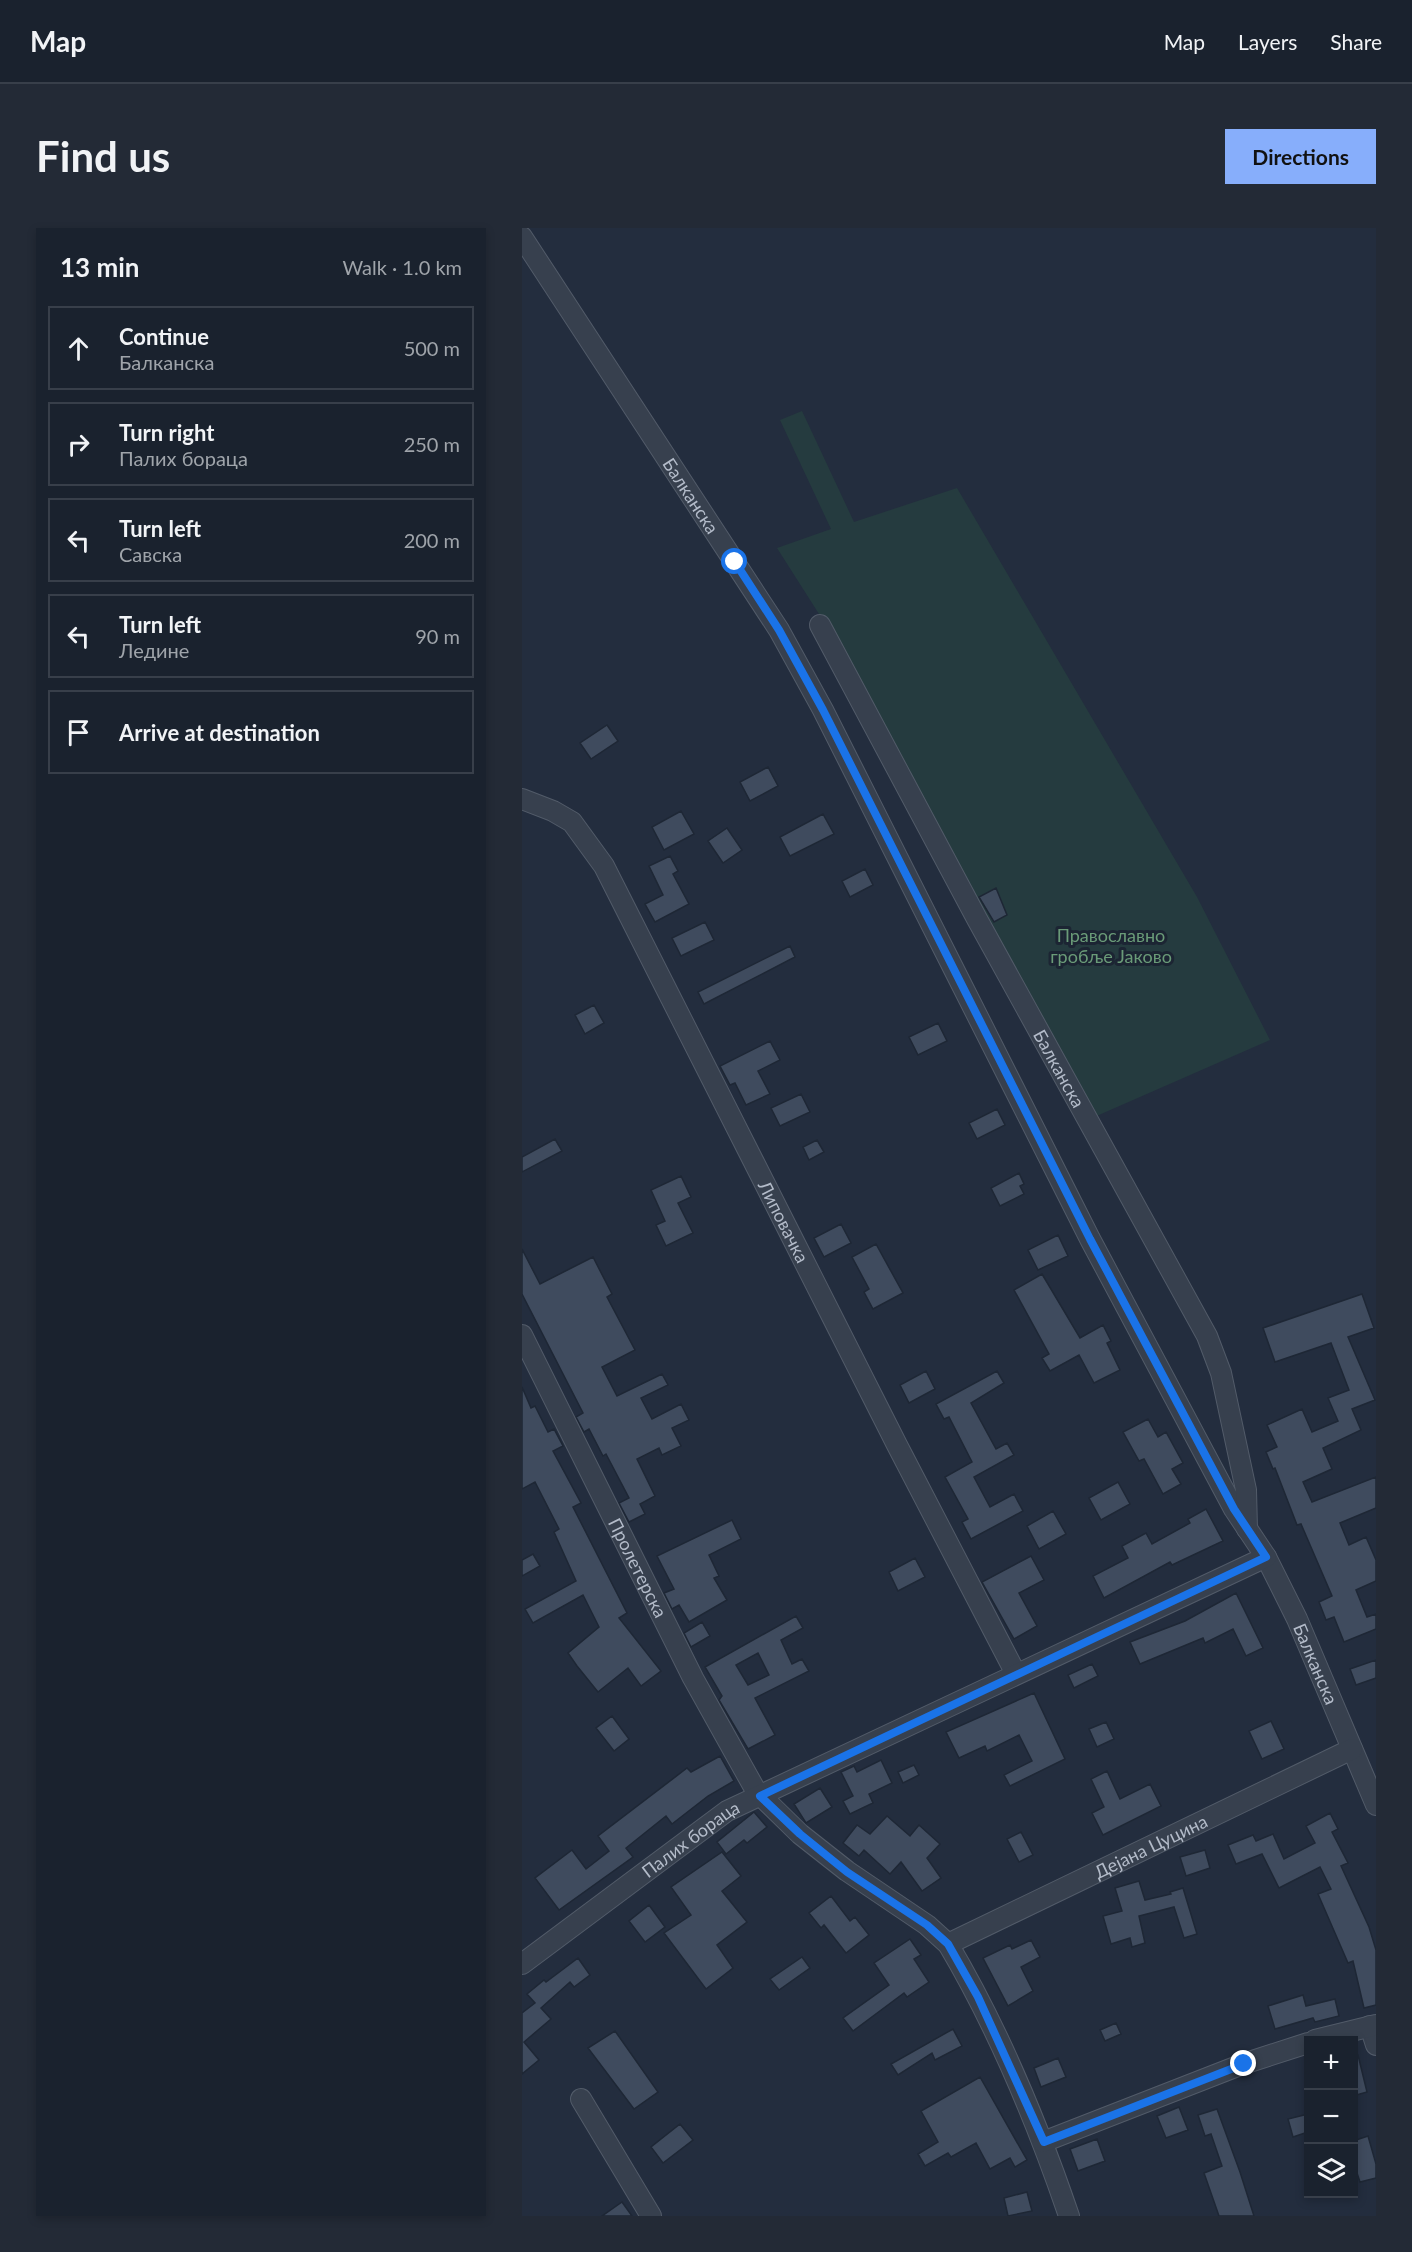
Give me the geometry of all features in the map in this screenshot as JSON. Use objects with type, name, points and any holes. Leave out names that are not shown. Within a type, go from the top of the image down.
[{"type":"street","name":"Балканска","points":[[522,237],[779,630],[823,710],[1090,1239],[1247,1529],[1266,1557],[1297,1619],[1376,1805]]},
{"type":"street","name":"Балканска","points":[[820,626],[971,909],[1207,1336],[1221,1373],[1246,1490],[1247,1529]]},
{"type":"street","name":"Липовачка","points":[[522,799],[553,811],[572,822],[604,866],[897,1445],[1016,1674]]},
{"type":"street","name":"Пролетерска","points":[[522,1335],[727,1743],[760,1796],[800,1834],[847,1872],[927,1925],[948,1944],[978,1997],[1044,2142],[1069,2216]]},
{"type":"street","name":"Палих бораца","points":[[522,1964],[711,1822],[760,1796],[1266,1557]]},
{"type":"street","name":"Дејана Цуцина","points":[[948,1944],[1352,1749]]},
{"type":"street","points":[[1344,2036],[1374,2032]]},
{"type":"street","points":[[1044,2142],[1244,2064],[1304,2044]]},
{"type":"street","points":[[580,2099],[651,2216]]},
{"type":"green space","name":"Православно гробље Јаково","points":[[802,411],[854,522],[957,488],[1197,897],[1270,1040],[1092,1118],[819,614],[777,548],[831,529],[780,420]]},
{"type":"building","points":[[607,725],[618,741],[591,759],[580,743]]},
{"type":"building","points":[[768,767],[778,786],[750,801],[740,782]]},
{"type":"building","points":[[681,811],[694,834],[664,850],[652,827]]},
{"type":"building","points":[[823,814],[834,834],[790,856],[780,837]]},
{"type":"building","points":[[727,828],[742,850],[723,863],[708,841]]},
{"type":"building","points":[[670,856],[678,871],[673,874],[689,904],[655,922],[645,904],[663,895],[649,866]]},
{"type":"building","points":[[865,869],[873,885],[850,897],[842,881]]},
{"type":"building","points":[[996,888],[1007,915],[994,922],[979,897]]},
{"type":"building","points":[[705,922],[714,940],[681,956],[672,938]]},
{"type":"building","points":[[790,946],[795,957],[704,1004],[698,992]]},
{"type":"building","points":[[594,1005],[604,1023],[585,1034],[575,1015]]},
{"type":"building","points":[[938,1023],[947,1041],[918,1055],[909,1037]]},
{"type":"building","points":[[770,1041],[780,1060],[758,1071],[770,1094],[746,1105],[735,1083],[730,1085],[720,1066]]},
{"type":"building","points":[[801,1094],[810,1112],[780,1126],[771,1108]]},
{"type":"building","points":[[997,1109],[1005,1125],[977,1139],[969,1123]]},
{"type":"building","points":[[555,1139],[562,1151],[522,1172],[522,1157]]},
{"type":"building","points":[[817,1140],[824,1152],[809,1160],[803,1147]]},
{"type":"building","points":[[1019,1173],[1024,1184],[1020,1186],[1024,1194],[1000,1206],[991,1188]]},
{"type":"building","points":[[681,1176],[691,1197],[678,1203],[693,1233],[666,1246],[656,1225],[665,1221],[651,1190]]},
{"type":"building","points":[[841,1224],[851,1243],[824,1257],[814,1238]]},
{"type":"building","points":[[1058,1235],[1068,1256],[1038,1270],[1028,1250]]},
{"type":"building","points":[[876,1244],[903,1293],[873,1309],[864,1292],[869,1289],[852,1257]]},
{"type":"building","points":[[522,1249],[540,1284],[593,1257],[612,1294],[607,1297],[635,1350],[602,1367],[617,1396],[662,1374],[668,1385],[641,1398],[652,1419],[681,1404],[689,1420],[672,1428],[681,1446],[662,1455],[659,1448],[637,1459],[655,1496],[640,1504],[645,1514],[629,1522],[619,1503],[629,1498],[606,1454],[603,1456],[589,1429],[584,1432],[576,1417],[583,1413],[522,1294]]},
{"type":"building","points":[[1042,1274],[1080,1338],[1103,1325],[1111,1341],[1107,1343],[1120,1370],[1094,1383],[1079,1355],[1050,1371],[1042,1358],[1049,1354],[1014,1290]]},
{"type":"building","points":[[1362,1294],[1374,1328],[1348,1337],[1375,1400],[1352,1409],[1361,1430],[1323,1448],[1332,1469],[1303,1482],[1312,1502],[1376,1477],[1376,1508],[1340,1523],[1349,1545],[1366,1537],[1376,1560],[1376,1581],[1356,1590],[1367,1617],[1376,1614],[1376,1629],[1344,1642],[1334,1617],[1326,1620],[1319,1602],[1332,1596],[1301,1524],[1297,1525],[1275,1468],[1273,1469],[1266,1452],[1277,1447],[1267,1425],[1302,1409],[1312,1432],[1338,1421],[1328,1398],[1349,1390],[1331,1343],[1275,1362],[1263,1328]]},
{"type":"building","points":[[926,1371],[935,1389],[909,1403],[900,1385]]},
{"type":"building","points":[[997,1371],[1004,1383],[971,1403],[996,1449],[1007,1443],[1014,1455],[974,1477],[990,1507],[1014,1494],[1023,1511],[971,1539],[962,1522],[968,1519],[945,1477],[972,1462],[949,1417],[944,1419],[936,1404]]},
{"type":"building","points":[[522,1387],[531,1408],[535,1406],[548,1432],[554,1429],[563,1446],[553,1451],[581,1503],[573,1507],[627,1613],[619,1618],[661,1671],[641,1686],[628,1668],[598,1692],[568,1653],[599,1627],[583,1595],[533,1623],[525,1609],[576,1581],[554,1532],[559,1529],[535,1482],[522,1489]]},
{"type":"building","points":[[1148,1419],[1158,1437],[1166,1432],[1183,1463],[1172,1469],[1181,1484],[1163,1494],[1144,1459],[1139,1461],[1123,1432]]},
{"type":"building","points":[[1118,1482],[1130,1504],[1101,1520],[1089,1498]]},
{"type":"building","points":[[1206,1509],[1223,1541],[1172,1565],[1170,1562],[1104,1598],[1093,1576],[1128,1558],[1122,1546],[1146,1533],[1152,1544],[1190,1523],[1188,1519]]},
{"type":"building","points":[[1053,1511],[1066,1534],[1039,1549],[1027,1526]]},
{"type":"building","points":[[732,1520],[741,1539],[709,1555],[719,1576],[714,1578],[727,1600],[689,1622],[679,1605],[672,1609],[664,1593],[674,1589],[657,1556]]},
{"type":"building","points":[[533,1554],[540,1566],[522,1576],[522,1560]]},
{"type":"building","points":[[1031,1556],[1044,1580],[1019,1593],[1037,1626],[1014,1639],[982,1582]]},
{"type":"building","points":[[915,1558],[925,1577],[898,1591],[889,1572]]},
{"type":"building","points":[[1236,1593],[1263,1648],[1246,1656],[1233,1629],[1205,1643],[1203,1638],[1140,1664],[1130,1642],[1185,1621]]},
{"type":"building","points":[[796,1616],[803,1628],[781,1640],[792,1664],[802,1659],[809,1671],[755,1698],[775,1735],[748,1749],[719,1700],[722,1696],[705,1667]],"holes":[[[758,1653],[769,1675],[748,1685],[736,1665]]]},
{"type":"building","points":[[702,1622],[710,1636],[691,1647],[684,1633]]},
{"type":"building","points":[[1376,1660],[1376,1678],[1356,1685],[1350,1669]]},
{"type":"building","points":[[1092,1664],[1098,1676],[1074,1688],[1068,1675]]},
{"type":"building","points":[[1034,1693],[1065,1759],[1010,1786],[1004,1775],[1032,1761],[1019,1735],[987,1751],[985,1746],[959,1758],[946,1732]]},
{"type":"building","points":[[612,1716],[629,1739],[614,1751],[596,1728]]},
{"type":"building","points":[[1271,1721],[1284,1749],[1262,1759],[1249,1731]]},
{"type":"building","points":[[1106,1722],[1114,1739],[1097,1747],[1089,1729]]},
{"type":"building","points":[[720,1756],[734,1781],[708,1796],[672,1824],[666,1816],[626,1848],[633,1857],[559,1910],[535,1878],[572,1850],[586,1869],[609,1851],[598,1836],[687,1768],[691,1772]]},
{"type":"building","points":[[881,1760],[892,1783],[869,1794],[873,1803],[850,1814],[843,1801],[853,1796],[841,1772],[854,1766],[857,1772]]},
{"type":"building","points":[[914,1765],[919,1775],[903,1783],[898,1772]]},
{"type":"building","points":[[1107,1771],[1120,1799],[1150,1784],[1161,1806],[1103,1835],[1092,1813],[1104,1807],[1091,1779]]},
{"type":"building","points":[[820,1788],[832,1807],[806,1823],[794,1804]]},
{"type":"building","points":[[754,1812],[767,1827],[747,1843],[744,1840],[726,1854],[717,1842]]},
{"type":"building","points":[[1330,1813],[1338,1829],[1332,1832],[1348,1863],[1341,1866],[1369,1927],[1376,1950],[1376,2005],[1364,2008],[1353,1961],[1348,1963],[1318,1894],[1331,1889],[1320,1867],[1279,1888],[1262,1854],[1236,1864],[1228,1845],[1253,1835],[1256,1841],[1273,1834],[1284,1859],[1315,1843],[1306,1826]]},
{"type":"building","points":[[887,1816],[910,1836],[919,1825],[940,1844],[927,1858],[941,1878],[922,1891],[901,1862],[890,1874],[864,1850],[859,1856],[843,1843],[857,1825],[870,1834]]},
{"type":"building","points":[[1021,1832],[1033,1855],[1019,1862],[1007,1839]]},
{"type":"building","points":[[1205,1850],[1210,1868],[1186,1876],[1180,1857]]},
{"type":"building","points":[[722,1852],[741,1876],[722,1891],[747,1922],[717,1945],[733,1968],[706,1989],[664,1933],[691,1915],[671,1887]]},
{"type":"building","points":[[1139,1881],[1145,1900],[1171,1894],[1170,1892],[1183,1888],[1197,1934],[1184,1938],[1174,1907],[1139,1916],[1145,1943],[1132,1947],[1130,1938],[1111,1944],[1103,1916],[1122,1911],[1115,1888]]},
{"type":"building","points":[[831,1896],[850,1921],[855,1917],[869,1935],[846,1953],[824,1925],[821,1928],[809,1913]]},
{"type":"building","points":[[649,1905],[665,1927],[645,1942],[629,1921]]},
{"type":"building","points":[[910,1939],[921,1955],[914,1959],[929,1982],[907,1997],[904,1993],[853,2031],[843,2018],[889,1985],[874,1963]]},
{"type":"building","points":[[1031,1940],[1040,1957],[1021,1967],[1033,1991],[1008,2006],[983,1958],[1010,1945],[1012,1949]]},
{"type":"building","points":[[802,1957],[810,1968],[779,1990],[770,1979]]},
{"type":"building","points":[[578,1958],[590,1975],[574,1987],[570,1982],[541,2008],[551,2019],[524,2042],[539,2060],[522,2074],[522,2013],[535,2003],[527,1994]]},
{"type":"building","points":[[1303,1995],[1306,2006],[1335,1999],[1339,2016],[1315,2022],[1313,2018],[1275,2029],[1268,2006]]},
{"type":"building","points":[[1116,2023],[1121,2034],[1105,2041],[1100,2030]]},
{"type":"building","points":[[953,2029],[962,2046],[935,2060],[932,2053],[898,2075],[891,2064]]},
{"type":"building","points":[[615,2031],[658,2092],[634,2109],[588,2048]]},
{"type":"building","points":[[1358,2055],[1367,2092],[1358,2095]]},
{"type":"building","points":[[1058,2058],[1066,2077],[1041,2087],[1034,2068]]},
{"type":"building","points":[[980,2077],[1027,2160],[1015,2167],[1010,2158],[990,2169],[976,2143],[951,2157],[948,2153],[925,2166],[918,2154],[938,2142],[921,2111]]},
{"type":"building","points":[[1179,2107],[1188,2130],[1166,2138],[1157,2116]]},
{"type":"building","points":[[1217,2109],[1254,2216],[1219,2216],[1204,2173],[1222,2166],[1211,2134],[1205,2136],[1198,2115]]},
{"type":"building","points":[[1304,2115],[1304,2133],[1293,2137],[1288,2119]]},
{"type":"building","points":[[680,2124],[693,2140],[663,2163],[651,2147]]},
{"type":"building","points":[[1368,2136],[1376,2164],[1376,2178],[1360,2182],[1358,2176],[1358,2139]]},
{"type":"building","points":[[1097,2139],[1105,2161],[1078,2171],[1070,2149]]},
{"type":"building","points":[[1027,2192],[1032,2211],[1008,2216],[1004,2198]]},
{"type":"building","points":[[622,2202],[632,2216],[602,2216]]},
{"type":"route","points":[[735,562],[779,630],[823,710],[1090,1239],[1234,1509],[1266,1557],[760,1796],[800,1834],[847,1872],[927,1925],[948,1944],[978,1997],[1044,2142],[1244,2064]]}]
